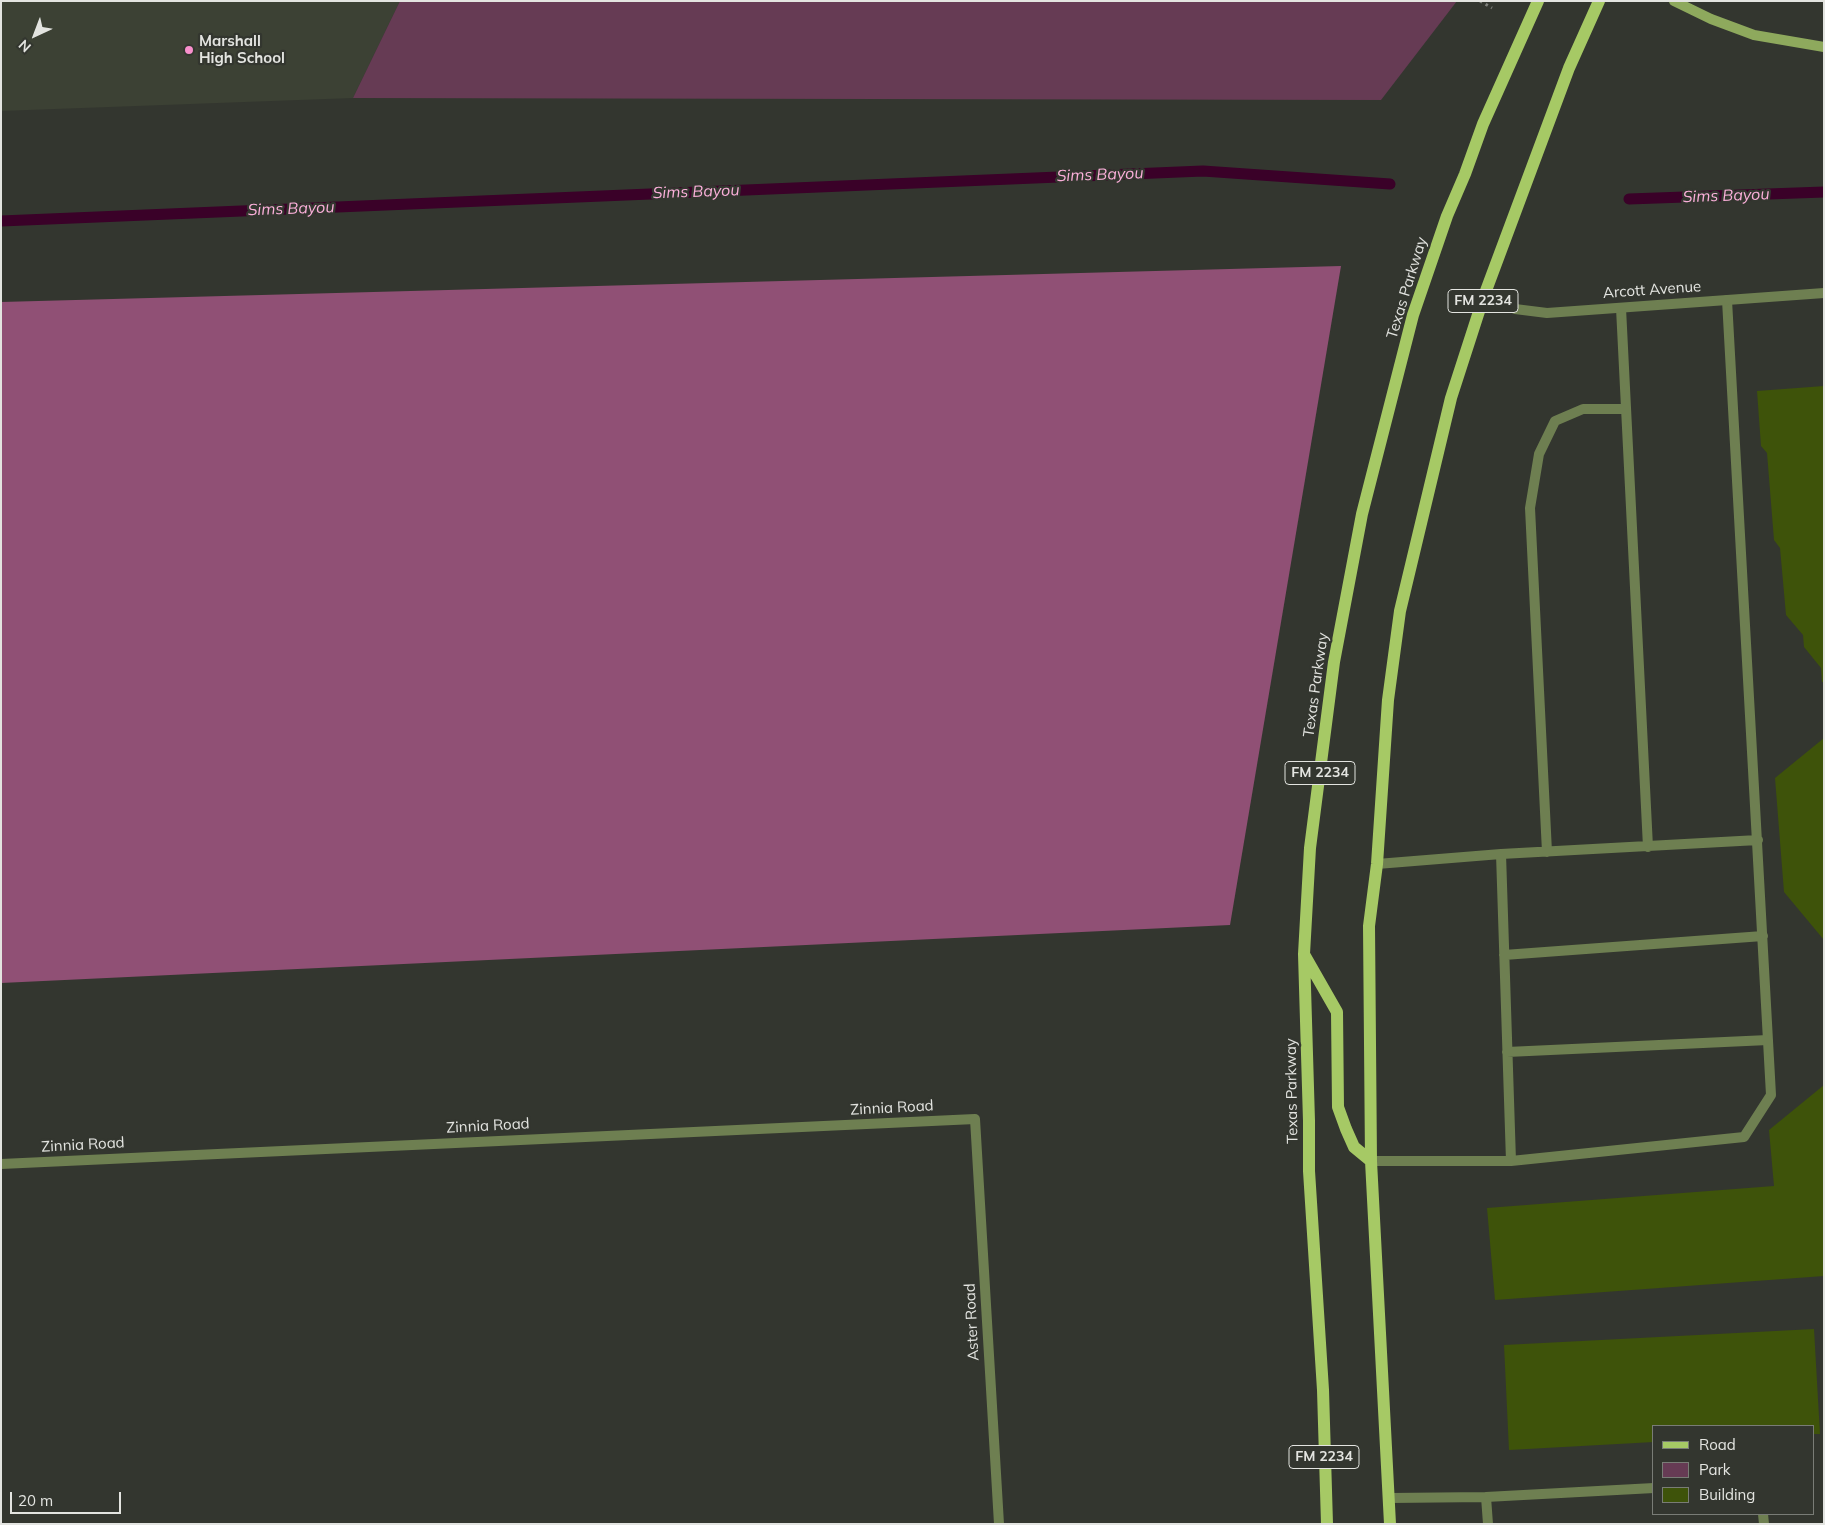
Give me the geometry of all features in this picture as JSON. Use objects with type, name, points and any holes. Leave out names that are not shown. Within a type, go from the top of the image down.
[{"type":"main road","name":"Texas Parkway","points":[[1327,1524],[1323,1390],[1309,1171],[1304,954],[1310,848],[1334,662],[1362,514],[1413,315],[1447,216],[1483,124],[1538,1]]},
{"type":"main road","name":"FM 2234","points":[[1390,1524],[1372,1161],[1368,926],[1378,864],[1388,700],[1400,611],[1451,398],[1484,296],[1569,68],[1599,1]]},
{"type":"main road","points":[[1304,954],[1336,1012],[1338,1106],[1354,1147],[1372,1161]]},
{"type":"street","points":[[1674,1],[1711,19],[1754,35],[1824,47]]},
{"type":"street","name":"Arcott Avenue","points":[[1484,296],[1515,309],[1547,313],[1824,292]]},
{"type":"street","points":[[1372,1161],[1511,1161],[1744,1137],[1771,1095],[1727,300]]},
{"type":"street","points":[[1621,308],[1648,847]]},
{"type":"street","points":[[1547,852],[1530,508],[1538,454],[1556,421],[1583,408],[1626,409]]},
{"type":"street","points":[[1378,864],[1501,854],[1758,840]]},
{"type":"street","points":[[1501,854],[1511,1161]]},
{"type":"street","points":[[1504,955],[1763,936]]},
{"type":"street","points":[[1508,1052],[1768,1040]]},
{"type":"street","name":"Zinnia Road","points":[[1,1164],[975,1119]]},
{"type":"street","name":"Aster Road","points":[[975,1119],[999,1524]]},
{"type":"street","points":[[1390,1498],[1486,1497],[1652,1488]]},
{"type":"street","points":[[1486,1497],[1488,1524]]},
{"type":"path","points":[[1480,1],[1492,8]]},
{"type":"shaded area","name":"Marshall High School","points":[[1,1],[400,1],[353,98],[1,111]]},
{"type":"shaded area","points":[[1341,266],[1230,925],[1,983],[1,302]]},
{"type":"green space","points":[[400,1],[1457,1],[1381,100],[353,98]]},
{"type":"building","points":[[1824,386],[1824,682],[1822,682],[1821,668],[1804,647],[1803,635],[1786,615],[1780,548],[1774,540],[1767,453],[1761,446],[1757,391]]},
{"type":"building","points":[[1824,738],[1824,940],[1784,892],[1775,778]]},
{"type":"building","points":[[1824,1085],[1824,1276],[1495,1300],[1487,1208],[1774,1186],[1769,1130]]},
{"type":"building","points":[[1814,1329],[1820,1434],[1815,1434],[1815,1425],[1652,1425],[1652,1442],[1509,1450],[1504,1345]]},
{"type":"waterway","name":"Sims Bayou","points":[[1,221],[1203,171],[1390,184]]},
{"type":"waterway","name":"Sims Bayou","points":[[1629,199],[1824,192]]},
{"type":"place","name":"Marshall High School","points":[[189,50]]}]
